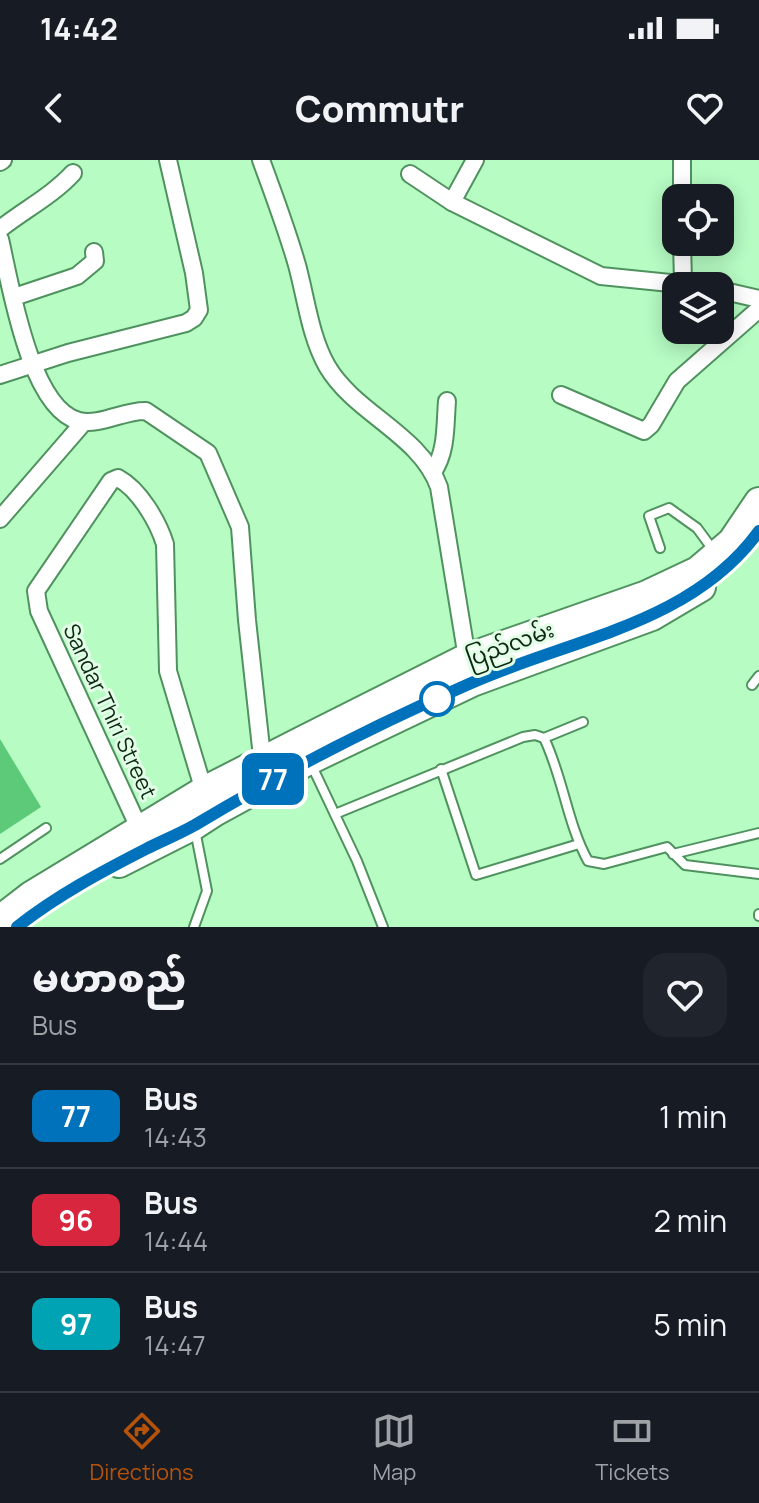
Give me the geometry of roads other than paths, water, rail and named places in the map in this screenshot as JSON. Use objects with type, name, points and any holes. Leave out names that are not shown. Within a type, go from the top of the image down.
[{"type":"highway","name":"ပြည်လမ်း","points":[[17,927],[40,909],[100,873],[194,825],[265,772],[470,670],[698,571],[732,542],[759,502]]},
{"type":"highway","name":"ပြည်လမ်း","points":[[0,920],[31,896],[204,791],[309,760],[470,670],[652,616],[727,569],[759,531]]},
{"type":"street","points":[[0,375],[186,323],[194,318],[199,310],[194,273],[168,160]]},
{"type":"street","points":[[261,160],[287,233],[313,329],[326,364],[346,392],[416,453],[433,472],[439,487],[470,670]]},
{"type":"street","points":[[452,202],[475,160]]},
{"type":"street","points":[[682,160],[682,184]]},
{"type":"street","points":[[0,229],[61,186],[73,173]]},
{"type":"street","points":[[410,174],[452,202],[601,276],[662,282]]},
{"type":"street","points":[[0,239],[5,281],[14,297],[32,365],[52,402],[68,418],[84,422],[137,410],[146,411],[208,453],[240,527],[247,620],[265,772]]},
{"type":"street","points":[[14,297],[77,276],[95,261],[94,252]]},
{"type":"street","points":[[734,293],[759,299]]},
{"type":"street","points":[[561,395],[644,431],[651,425],[677,381],[759,309]]},
{"type":"street","points":[[433,472],[441,461],[444,446],[447,401]]},
{"type":"street","points":[[0,519],[84,422]]},
{"type":"street","name":"Sandar Thiri Street","points":[[140,830],[39,611],[36,591],[111,481],[118,478],[126,483],[159,526],[165,544],[168,671],[204,791]]},
{"type":"lane","points":[[660,548],[649,516],[669,508],[697,528],[718,556]]},
{"type":"lane","points":[[752,685],[759,676]]},
{"type":"lane","points":[[335,814],[523,737],[535,735],[544,738],[583,722]]},
{"type":"lane","points":[[544,738],[552,754],[579,844],[588,861],[604,864],[667,847],[685,865],[759,874]]},
{"type":"lane","points":[[309,760],[383,927]]},
{"type":"lane","points":[[441,769],[476,875],[579,844]]},
{"type":"lane","points":[[194,825],[207,891],[194,927]]},
{"type":"lane","points":[[0,859],[46,828]]},
{"type":"lane","points":[[673,854],[759,833]]}]
